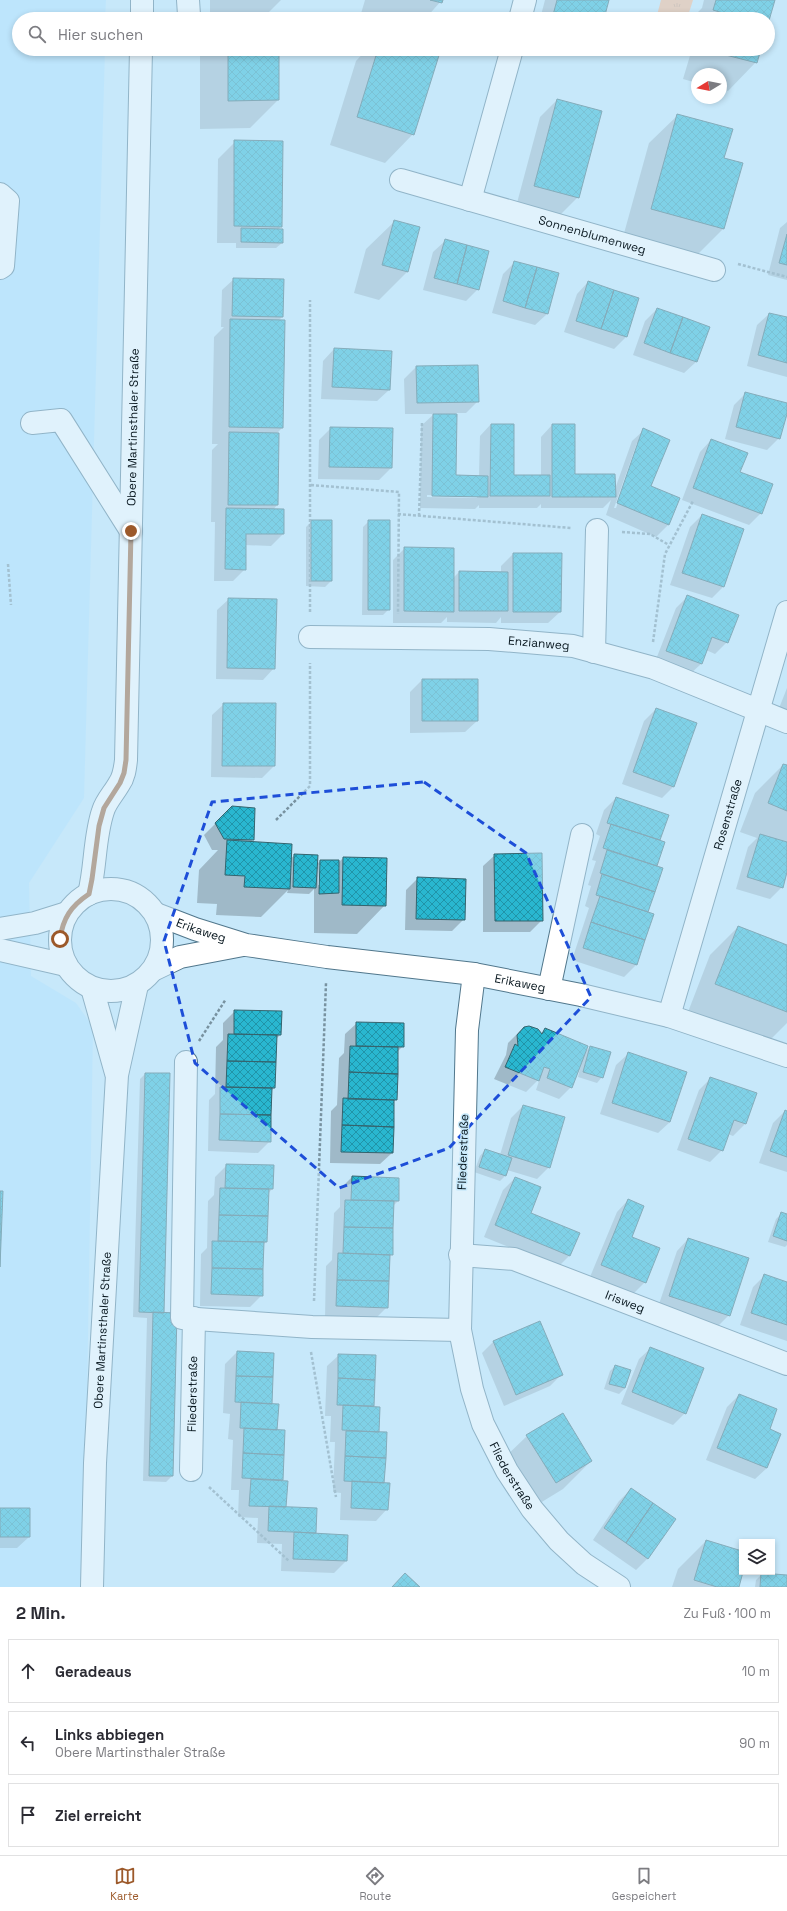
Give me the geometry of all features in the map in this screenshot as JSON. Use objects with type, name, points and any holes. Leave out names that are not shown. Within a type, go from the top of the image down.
[{"type":"street","points":[[142,0],[142,12]]},
{"type":"street","points":[[522,12],[525,0]]},
{"type":"street","name":"Obere Martinsthaler Straße","points":[[89,894],[99,826],[104,808],[120,783],[124,773],[126,760],[141,56]]},
{"type":"street","points":[[470,200],[510,56]]},
{"type":"street","name":"Sonnenblumenweg","points":[[402,180],[714,270]]},
{"type":"street","points":[[0,194],[8,200],[3,266],[0,268]]},
{"type":"street","points":[[32,423],[61,420],[131,531]]},
{"type":"street","points":[[594,652],[597,530]]},
{"type":"street","name":"Rosenstraße","points":[[669,1016],[787,612]]},
{"type":"street","name":"Enzianweg","points":[[310,637],[489,639],[573,646],[649,666],[787,722]]},
{"type":"street","points":[[549,989],[582,835]]},
{"type":"street","points":[[104,889],[119,889],[133,893],[146,902],[156,914],[161,927],[163,941],[161,955],[154,969],[147,978],[137,985],[115,992],[92,988],[81,982],[66,965],[61,952],[60,939],[62,926],[67,913],[76,902],[89,894],[104,889]]},
{"type":"street","points":[[0,929],[35,923],[67,913]]},
{"type":"street","name":"Erikaweg","points":[[156,914],[195,930],[246,945],[327,957],[474,974],[669,1016],[787,1056]]},
{"type":"street","name":"Erikaweg","points":[[154,969],[180,957],[246,945]]},
{"type":"street","points":[[0,950],[66,965]]},
{"type":"street","name":"Fliederstraße","points":[[474,974],[466,1030],[460,1255],[460,1330],[472,1389],[483,1424],[508,1471],[532,1510],[558,1541],[584,1564],[619,1587]]},
{"type":"street","name":"Obere Martinsthaler Straße","points":[[92,1587],[95,1463],[117,1074],[137,985]]},
{"type":"street","name":"Obere Martinsthaler Straße","points":[[92,988],[117,1074]]},
{"type":"street","points":[[186,1062],[182,1318],[312,1327],[460,1330]]},
{"type":"street","name":"Irisweg","points":[[460,1255],[514,1258],[787,1364]]},
{"type":"street","name":"Fliederstraße","points":[[191,1470],[194,1318]]},
{"type":"path","points":[[714,270],[740,263],[787,277]]},
{"type":"path","points":[[276,820],[310,786],[310,300]]},
{"type":"path","points":[[419,516],[422,423]]},
{"type":"path","points":[[311,485],[399,492],[398,638]]},
{"type":"path","points":[[649,666],[665,554],[694,501]]},
{"type":"path","points":[[398,514],[650,534],[670,545]]},
{"type":"path","points":[[8,564],[11,605]]},
{"type":"path","points":[[327,957],[312,1327],[309,1339],[336,1497]]},
{"type":"path","points":[[186,1062],[226,999]]},
{"type":"path","points":[[191,1470],[289,1561]]},
{"type":"highlighted area","points":[[424,782],[526,853],[591,997],[449,1148],[339,1188],[195,1063],[164,941],[212,802]]},
{"type":"shaded area","points":[[0,0],[106,0],[105,12],[12,12],[12,56],[105,56],[84,798],[29,883],[31,976],[76,1003],[93,1027],[84,1587],[0,1587]]},
{"type":"green space","points":[[661,0],[693,0],[689,12],[658,12]]},
{"type":"building","points":[[430,0],[443,0],[442,3]]},
{"type":"building","points":[[557,0],[609,0],[606,12],[554,12]]},
{"type":"building","points":[[716,0],[775,0],[772,12],[720,12],[713,10]]},
{"type":"building","points":[[228,56],[279,56],[279,100],[228,101]]},
{"type":"building","points":[[376,56],[439,56],[414,135],[357,117]]},
{"type":"building","points":[[730,56],[759,56],[757,63]]},
{"type":"building","points":[[557,99],[602,111],[579,198],[534,186]]},
{"type":"building","points":[[677,114],[733,129],[724,158],[743,163],[724,229],[651,209]]},
{"type":"building","points":[[234,140],[283,141],[282,227],[234,226]]},
{"type":"building","points":[[394,220],[420,227],[408,272],[382,265]]},
{"type":"building","points":[[241,228],[283,229],[283,243],[241,242]]},
{"type":"building","points":[[787,234],[787,265],[779,263]]},
{"type":"building","points":[[445,239],[467,245],[457,284],[434,278]]},
{"type":"building","points":[[467,245],[489,251],[479,290],[457,284]]},
{"type":"building","points":[[514,261],[537,267],[525,308],[503,301]]},
{"type":"building","points":[[537,267],[559,273],[548,314],[525,308]]},
{"type":"building","points":[[233,278],[284,279],[283,317],[232,316]]},
{"type":"building","points":[[588,281],[614,290],[601,329],[576,321]]},
{"type":"building","points":[[614,290],[639,298],[627,337],[601,329]]},
{"type":"building","points":[[657,308],[683,317],[670,353],[644,343]]},
{"type":"building","points":[[769,313],[787,317],[787,363],[758,355]]},
{"type":"building","points":[[683,317],[710,327],[697,362],[670,353]]},
{"type":"building","points":[[230,319],[285,320],[283,428],[229,427]]},
{"type":"building","points":[[334,348],[392,351],[390,390],[332,387]]},
{"type":"building","points":[[478,365],[479,402],[417,403],[416,366]]},
{"type":"building","points":[[745,392],[787,403],[787,414],[780,439],[736,427]]},
{"type":"building","points":[[433,414],[457,414],[456,475],[488,476],[488,497],[432,496]]},
{"type":"building","points":[[491,424],[514,424],[514,475],[550,475],[550,496],[490,496]]},
{"type":"building","points":[[552,424],[575,424],[575,474],[615,474],[616,497],[552,497]]},
{"type":"building","points":[[330,427],[393,428],[392,468],[329,467]]},
{"type":"building","points":[[643,428],[670,440],[651,486],[680,498],[669,525],[617,503]]},
{"type":"building","points":[[229,432],[279,433],[278,505],[228,505]]},
{"type":"building","points":[[711,439],[748,453],[740,472],[773,484],[762,514],[693,488]]},
{"type":"building","points":[[226,508],[284,509],[284,534],[246,534],[246,570],[225,569]]},
{"type":"building","points":[[702,514],[744,529],[724,587],[682,573]]},
{"type":"building","points":[[311,520],[332,520],[332,581],[311,581]]},
{"type":"building","points":[[368,520],[390,520],[390,610],[368,610]]},
{"type":"building","points":[[404,547],[454,548],[454,612],[404,611]]},
{"type":"building","points":[[513,553],[562,553],[561,612],[513,612]]},
{"type":"building","points":[[459,571],[508,572],[508,611],[459,611]]},
{"type":"building","points":[[687,595],[739,615],[728,643],[712,637],[702,664],[666,651]]},
{"type":"building","points":[[228,598],[277,599],[275,669],[227,668]]},
{"type":"building","points":[[422,679],[478,679],[478,721],[422,721]]},
{"type":"building","points":[[223,703],[276,703],[275,766],[222,766]]},
{"type":"building","points":[[656,708],[697,723],[674,787],[633,772]]},
{"type":"building","points":[[783,764],[787,765],[787,811],[768,803]]},
{"type":"building","points":[[616,797],[669,815],[660,840],[607,823]]},
{"type":"building","points":[[232,806],[255,808],[254,840],[224,839],[215,823]]},
{"type":"building","points":[[611,824],[665,842],[657,866],[603,848]]},
{"type":"building","points":[[760,834],[787,842],[787,872],[783,888],[747,877]]},
{"type":"building","points":[[227,840],[292,844],[290,889],[244,887],[245,876],[225,875]]},
{"type":"building","points":[[607,850],[663,868],[655,892],[600,873]]},
{"type":"building","points":[[542,853],[543,921],[495,921],[494,854]]},
{"type":"building","points":[[294,854],[318,855],[316,888],[293,887]]},
{"type":"building","points":[[343,857],[387,858],[386,906],[342,905]]},
{"type":"building","points":[[320,860],[339,860],[339,893],[319,894]]},
{"type":"building","points":[[602,874],[655,892],[648,912],[596,895]]},
{"type":"building","points":[[417,877],[466,879],[465,920],[416,919]]},
{"type":"building","points":[[600,896],[654,914],[645,940],[591,922]]},
{"type":"building","points":[[591,922],[645,940],[637,965],[583,948]]},
{"type":"building","points":[[738,926],[787,945],[787,1012],[715,984]]},
{"type":"building","points":[[234,1010],[282,1011],[281,1035],[234,1034]]},
{"type":"building","points":[[356,1022],[404,1023],[404,1047],[356,1046]]},
{"type":"building","points":[[529,1026],[538,1029],[542,1034],[545,1028],[588,1046],[572,1088],[547,1078],[550,1069],[544,1067],[539,1081],[505,1067],[515,1044],[518,1046],[517,1035],[524,1027]]},
{"type":"building","points":[[228,1034],[277,1035],[276,1062],[227,1061]]},
{"type":"building","points":[[350,1046],[398,1047],[398,1074],[349,1072]]},
{"type":"building","points":[[590,1046],[611,1052],[603,1078],[583,1072]]},
{"type":"building","points":[[628,1052],[687,1072],[670,1122],[612,1103]]},
{"type":"building","points":[[227,1061],[276,1062],[275,1088],[226,1087]]},
{"type":"building","points":[[349,1072],[398,1074],[397,1100],[348,1099]]},
{"type":"building","points":[[145,1073],[170,1073],[164,1313],[139,1312]]},
{"type":"building","points":[[710,1077],[757,1093],[746,1124],[734,1120],[723,1151],[688,1139]]},
{"type":"building","points":[[220,1087],[272,1088],[271,1115],[220,1114]]},
{"type":"building","points":[[343,1098],[394,1100],[394,1127],[342,1125]]},
{"type":"building","points":[[523,1105],[565,1117],[550,1168],[508,1155]]},
{"type":"building","points":[[785,1110],[787,1111],[787,1157],[770,1151]]},
{"type":"building","points":[[220,1114],[271,1115],[271,1142],[219,1140]]},
{"type":"building","points":[[342,1125],[394,1127],[393,1153],[341,1152]]},
{"type":"building","points":[[485,1149],[512,1158],[506,1176],[479,1167]]},
{"type":"building","points":[[226,1164],[274,1165],[273,1189],[225,1188]]},
{"type":"building","points":[[352,1176],[399,1178],[399,1201],[351,1200]]},
{"type":"building","points":[[515,1177],[541,1187],[531,1213],[580,1233],[570,1256],[495,1225]]},
{"type":"building","points":[[220,1188],[269,1189],[268,1216],[219,1215]]},
{"type":"building","points":[[0,1191],[3,1191],[0,1267]]},
{"type":"building","points":[[628,1199],[644,1206],[632,1237],[660,1248],[646,1283],[601,1265]]},
{"type":"building","points":[[345,1200],[394,1201],[393,1228],[344,1227]]},
{"type":"building","points":[[781,1212],[787,1214],[787,1241],[773,1236]]},
{"type":"building","points":[[219,1215],[268,1216],[267,1242],[218,1241]]},
{"type":"building","points":[[344,1227],[393,1228],[393,1255],[343,1253]]},
{"type":"building","points":[[688,1238],[749,1258],[730,1316],[669,1296]]},
{"type":"building","points":[[212,1241],[264,1242],[263,1269],[212,1268]]},
{"type":"building","points":[[338,1253],[390,1255],[389,1281],[337,1280]]},
{"type":"building","points":[[212,1268],[263,1269],[263,1296],[211,1294]]},
{"type":"building","points":[[764,1274],[787,1282],[787,1325],[751,1313]]},
{"type":"building","points":[[337,1280],[389,1281],[388,1308],[336,1306]]},
{"type":"building","points":[[153,1312],[177,1313],[173,1476],[149,1476]]},
{"type":"building","points":[[540,1321],[563,1375],[516,1395],[493,1341]]},
{"type":"building","points":[[650,1347],[704,1368],[686,1414],[632,1392]]},
{"type":"building","points":[[237,1351],[274,1353],[273,1377],[236,1376]]},
{"type":"building","points":[[338,1354],[376,1355],[375,1380],[338,1378]]},
{"type":"building","points":[[615,1365],[631,1370],[625,1388],[609,1384]]},
{"type":"building","points":[[236,1376],[273,1377],[272,1404],[235,1402]]},
{"type":"building","points":[[338,1378],[375,1380],[374,1406],[337,1405]]},
{"type":"building","points":[[739,1394],[777,1409],[770,1429],[781,1434],[767,1468],[717,1448]]},
{"type":"building","points":[[241,1402],[279,1404],[277,1430],[240,1428]]},
{"type":"building","points":[[343,1405],[380,1407],[379,1432],[342,1430]]},
{"type":"building","points":[[563,1413],[592,1461],[556,1483],[526,1435]]},
{"type":"building","points":[[244,1428],[285,1430],[284,1455],[243,1453]]},
{"type":"building","points":[[346,1431],[387,1432],[386,1458],[345,1456]]},
{"type":"building","points":[[243,1453],[284,1455],[283,1480],[242,1478]]},
{"type":"building","points":[[345,1456],[386,1458],[384,1483],[344,1481]]},
{"type":"building","points":[[251,1479],[288,1481],[286,1507],[249,1506]]},
{"type":"building","points":[[352,1481],[390,1483],[388,1510],[351,1508]]},
{"type":"building","points":[[631,1488],[653,1503],[626,1543],[604,1528]]},
{"type":"building","points":[[653,1503],[676,1519],[648,1559],[626,1543]]},
{"type":"building","points":[[269,1506],[317,1508],[316,1533],[268,1531]]},
{"type":"building","points":[[0,1508],[30,1508],[30,1537],[0,1537]]},
{"type":"building","points":[[294,1532],[348,1535],[347,1561],[293,1559]]},
{"type":"building","points":[[706,1540],[739,1550],[739,1575],[742,1575],[739,1587],[717,1587],[694,1580]]},
{"type":"building","points":[[405,1573],[420,1587],[392,1587]]},
{"type":"building","points":[[761,1575],[787,1575],[787,1587],[760,1587]]},
{"type":"route","points":[[60,939],[62,926],[67,913],[76,902],[89,894],[99,826],[104,808],[120,783],[124,773],[126,760],[131,531]]}]
